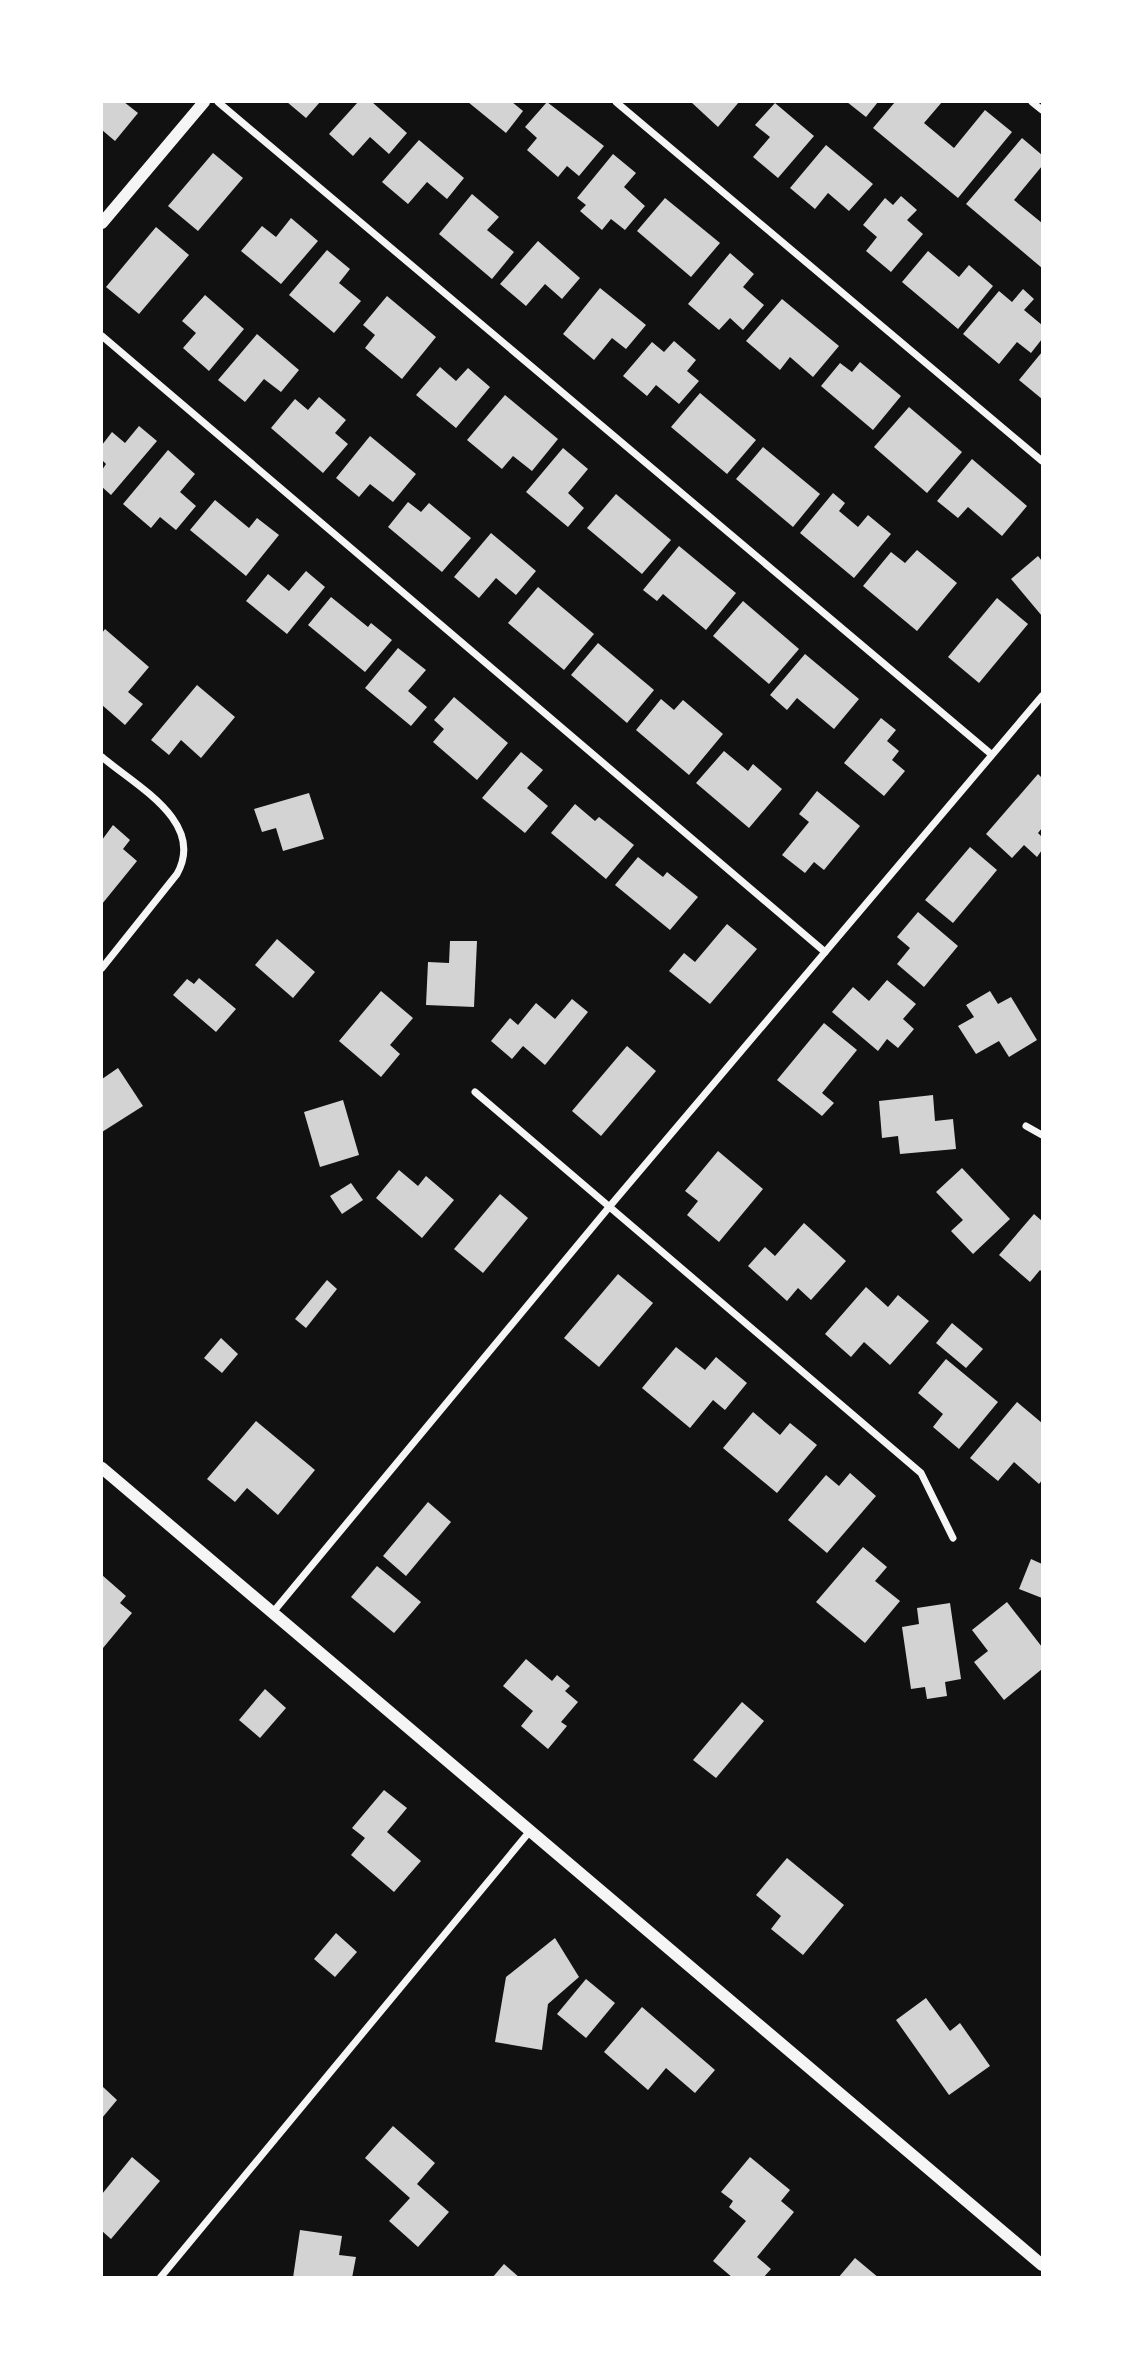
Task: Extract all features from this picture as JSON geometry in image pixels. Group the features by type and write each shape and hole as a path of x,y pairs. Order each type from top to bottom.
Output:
{"street":[{"path":"102,223 204,102"},
{"path":"218,102 990,754"},
{"path":"616,102 1042,461"},
{"path":"1032,102 1042,110"},
{"path":"102,336 825,952"},
{"path":"274,1611 610,1206 990,754 1042,696"},
{"path":"102,757 171,815 181,828 185,843 183,863 177,874 102,968"},
{"path":"475,1092 921,1473 953,1538"},
{"path":"1026,1126 1042,1135"},
{"path":"102,1468 274,1611 1042,2265"},
{"path":"160,2277 530,1831"}],"building":[{"path":"102,102 124,102 138,113 115,141 102,130"},
{"path":"287,102 320,102 306,118"},
{"path":"358,102 372,102 407,133 389,154 370,137 353,156 329,134"},
{"path":"468,102 512,102 523,111 506,133"},
{"path":"547,102 604,146 579,176 567,166 558,177 527,150 537,138 525,127"},
{"path":"691,102 739,102 718,127"},
{"path":"847,102 878,102 866,117"},
{"path":"895,102 942,102 924,123 954,148 985,110 1012,132 958,198 873,128"},
{"path":"775,103 814,136 778,178 753,157 770,137 755,125"},
{"path":"1022,138 1042,155 1042,166 1014,200 1042,223 1042,268 966,204"},
{"path":"419,140 464,178 447,199 427,182 408,204 382,182"},
{"path":"826,145 873,184 849,211 828,193 815,209 790,188"},
{"path":"213,153 243,178 198,231 168,206"},
{"path":"613,154 636,173 624,187 645,206 625,230 611,219 602,230 580,211 586,205 577,198"},
{"path":"472,194 499,217 487,230 514,252 492,279 439,234"},
{"path":"901,196 917,210 907,220 923,234 891,272 866,251 877,237 863,225 885,198 893,205"},
{"path":"665,198 720,243 691,277 637,231"},
{"path":"291,218 318,241 281,284 241,251 262,226 276,237"},
{"path":"156,227 189,255 139,314 106,287"},
{"path":"538,241 580,278 562,299 545,284 526,306 500,284"},
{"path":"327,250 350,269 339,283 361,301 334,333 289,295"},
{"path":"928,251 959,277 969,265 993,286 958,329 902,282"},
{"path":"730,253 754,274 743,287 764,305 743,330 730,318 719,330 688,304"},
{"path":"600,288 646,325 626,349 612,338 594,360 563,334"},
{"path":"1023,289 1034,299 1024,310 1042,325 1042,339 1031,353 1017,342 999,364 963,334 999,291 1012,302"},
{"path":"205,295 244,329 209,371 183,348 196,333 182,321"},
{"path":"387,296 436,337 402,379 365,348 375,335 363,325"},
{"path":"782,299 839,346 813,377 790,357 780,370 746,341"},
{"path":"257,334 299,370 281,392 264,379 245,402 218,380"},
{"path":"674,341 696,360 687,371 699,381 679,404 656,385 647,396 623,376 652,342 664,352"},
{"path":"1042,352 1042,399 1019,380"},
{"path":"860,362 901,396 873,430 821,386 840,363 852,372"},
{"path":"440,367 456,381 468,368 490,387 456,428 416,395"},
{"path":"700,393 756,440 727,474 671,427"},
{"path":"505,395 558,439 532,471 513,456 502,469 467,440"},
{"path":"319,397 346,420 335,433 348,444 323,473 271,428 295,399 308,410"},
{"path":"909,407 962,452 927,493 874,447"},
{"path":"139,426 157,441 111,495 102,487 102,470 106,464 102,460 102,445 112,432 125,443"},
{"path":"370,436 416,474 393,502 370,484 359,497 336,478"},
{"path":"763,447 820,494 793,527 736,479"},
{"path":"563,448 588,469 568,493 584,508 568,527 526,492"},
{"path":"168,450 195,474 180,492 196,506 176,530 160,517 151,528 123,504"},
{"path":"972,459 1027,506 1002,536 968,507 958,518 937,501"},
{"path":"833,493 845,503 839,511 858,527 868,515 891,534 854,578 800,533"},
{"path":"616,494 671,540 642,574 587,528"},
{"path":"215,500 249,528 257,518 279,535 246,576 190,530"},
{"path":"408,502 421,512 429,503 471,538 442,572 388,527"},
{"path":"491,533 536,571 516,595 496,578 479,598 454,577"},
{"path":"679,546 736,593 706,630 663,594 657,601 643,590"},
{"path":"917,550 957,583 917,631 863,586 891,552 905,563"},
{"path":"1038,556 1042,561 1042,616 1011,579"},
{"path":"306,571 325,587 287,634 246,601 268,574 289,591"},
{"path":"538,587 594,634 564,670 508,623"},
{"path":"331,597 368,627 371,623 392,640 365,672 308,625"},
{"path":"997,598 1028,624 979,683 948,657"},
{"path":"743,601 799,649 769,684 713,636"},
{"path":"105,629 149,667 128,692 143,704 125,725 102,705 102,633"},
{"path":"598,643 654,690 627,723 571,675"},
{"path":"398,648 426,670 408,691 427,707 411,726 365,688"},
{"path":"805,654 859,699 834,729 797,698 787,710 770,695"},
{"path":"197,685 235,717 201,758 181,740 169,755 151,740"},
{"path":"454,697 508,743 477,780 433,742 444,729 434,720"},
{"path":"661,699 674,710 683,700 723,734 689,775 636,730"},
{"path":"881,718 896,730 887,741 899,751 892,760 905,771 884,796 844,763"},
{"path":"724,751 748,771 753,764 782,789 749,828 696,783"},
{"path":"521,752 543,770 527,788 548,806 525,833 482,798"},
{"path":"1038,774 1042,778 1042,828 1038,833 1042,837 1042,850 1037,857 1024,845 1012,858 986,834"},
{"path":"817,791 860,826 824,870 814,862 805,873 782,855 809,822 799,814"},
{"path":"309,793 324,839 283,851 276,828 262,832 254,809"},
{"path":"575,804 595,821 599,817 634,845 606,879 551,833"},
{"path":"113,825 130,840 123,849 137,861 102,904 102,840"},
{"path":"970,847 997,870 953,923 925,900"},
{"path":"638,857 663,877 667,872 698,897 670,930 615,885"},
{"path":"918,912 958,946 924,987 897,964 910,948 897,937"},
{"path":"727,924 757,949 710,1004 669,971 684,953 695,962"},
{"path":"277,939 315,972 293,998 255,965"},
{"path":"450,941 477,941 474,1007 426,1005 428,962 449,963"},
{"path":"199,978 236,1009 216,1032 173,995 187,979 194,984"},
{"path":"887,980 916,1004 903,1019 914,1029 898,1048 887,1039 878,1051 832,1012 853,987 869,1001"},
{"path":"381,991 413,1018 390,1045 400,1054 381,1077 339,1041"},
{"path":"990,991 998,1004 1011,997 1037,1040 1009,1057 999,1041 976,1054 958,1026 974,1017 966,1005"},
{"path":"572,999 588,1012 545,1065 523,1046 512,1059 491,1041 510,1018 518,1025 536,1003 555,1019"},
{"path":"824,1023 857,1050 822,1093 834,1103 822,1116 777,1080"},
{"path":"627,1046 656,1071 601,1136 572,1111"},
{"path":"118,1068 143,1106 102,1132 102,1079"},
{"path":"933,1095 935,1121 953,1119 956,1149 900,1154 898,1136 882,1138 879,1101"},
{"path":"343,1100 359,1155 320,1167 304,1112"},
{"path":"718,1151 763,1189 719,1242 687,1215 698,1201 685,1191"},
{"path":"962,1168 1010,1219 973,1254 951,1231 963,1220 936,1192"},
{"path":"399,1170 418,1186 426,1176 454,1200 422,1238 376,1198"},
{"path":"351,1183 363,1200 342,1214 330,1196"},
{"path":"500,1194 528,1218 483,1273 454,1249"},
{"path":"1034,1214 1042,1221 1042,1272 1040,1270 1030,1282 999,1255"},
{"path":"804,1223 846,1261 811,1300 798,1288 787,1301 748,1266 765,1247 775,1256"},
{"path":"618,1274 653,1303 599,1367 564,1338"},
{"path":"327,1280 337,1289 306,1328 295,1319"},
{"path":"866,1287 888,1307 898,1295 929,1321 890,1365 864,1342 851,1357 825,1334"},
{"path":"952,1323 983,1349 966,1368 936,1343"},
{"path":"221,1338 238,1354 222,1373 204,1358"},
{"path":"676,1347 705,1370 716,1357 747,1383 725,1410 713,1400 690,1428 642,1388"},
{"path":"946,1359 998,1402 959,1449 933,1427 943,1414 918,1393"},
{"path":"1017,1402 1042,1423 1042,1480 1039,1484 1014,1462 998,1481 970,1458"},
{"path":"753,1412 780,1435 790,1423 817,1445 777,1493 723,1448"},
{"path":"256,1421 315,1470 278,1515 247,1488 235,1502 207,1479"},
{"path":"850,1473 876,1496 827,1553 788,1520 826,1475 839,1486"},
{"path":"428,1502 451,1522 406,1576 383,1556"},
{"path":"863,1547 887,1567 875,1581 900,1601 865,1643 816,1602"},
{"path":"1031,1559 1042,1564 1042,1598 1019,1589"},
{"path":"377,1566 421,1602 394,1633 351,1597"},
{"path":"102,1575 126,1596 120,1603 132,1613 103,1648"},
{"path":"1007,1602 1042,1647 1042,1669 1004,1700 974,1662 988,1651 972,1630"},
{"path":"950,1603 961,1679 945,1682 947,1696 927,1699 925,1687 911,1689 902,1627 919,1624 917,1608"},
{"path":"526,1659 552,1681 557,1675 570,1686 565,1691 578,1702 561,1722 567,1726 548,1749 521,1726 533,1711 503,1686"},
{"path":"265,1689 286,1708 260,1738 239,1720"},
{"path":"742,1702 764,1721 716,1778 693,1760"},
{"path":"384,1790 407,1808 387,1832 421,1861 394,1892 351,1855 365,1838 352,1828"},
{"path":"787,1858 844,1905 803,1955 771,1929 781,1916 756,1895"},
{"path":"336,1933 357,1952 335,1977 314,1959"},
{"path":"555,1938 579,1977 548,2004 542,2050 495,2042 506,1977"},
{"path":"586,1979 615,2003 586,2038 557,2014"},
{"path":"926,1998 950,2031 960,2023 990,2066 949,2095 896,2020"},
{"path":"642,2007 715,2070 695,2093 666,2068 648,2090 604,2052"},
{"path":"102,2086 117,2100 102,2118"},
{"path":"393,2126 435,2163 417,2184 449,2212 418,2247 389,2221 410,2198 365,2158"},
{"path":"132,2157 160,2181 111,2239 102,2231 102,2194"},
{"path":"750,2157 790,2190 781,2201 794,2212 757,2257 771,2269 763,2278 733,2278 713,2261 746,2221 729,2207 733,2201 721,2192"},
{"path":"300,2230 342,2236 339,2255 356,2257 352,2278 293,2278"},
{"path":"855,2258 879,2278 838,2278"},
{"path":"504,2264 520,2278 492,2278"}]}
